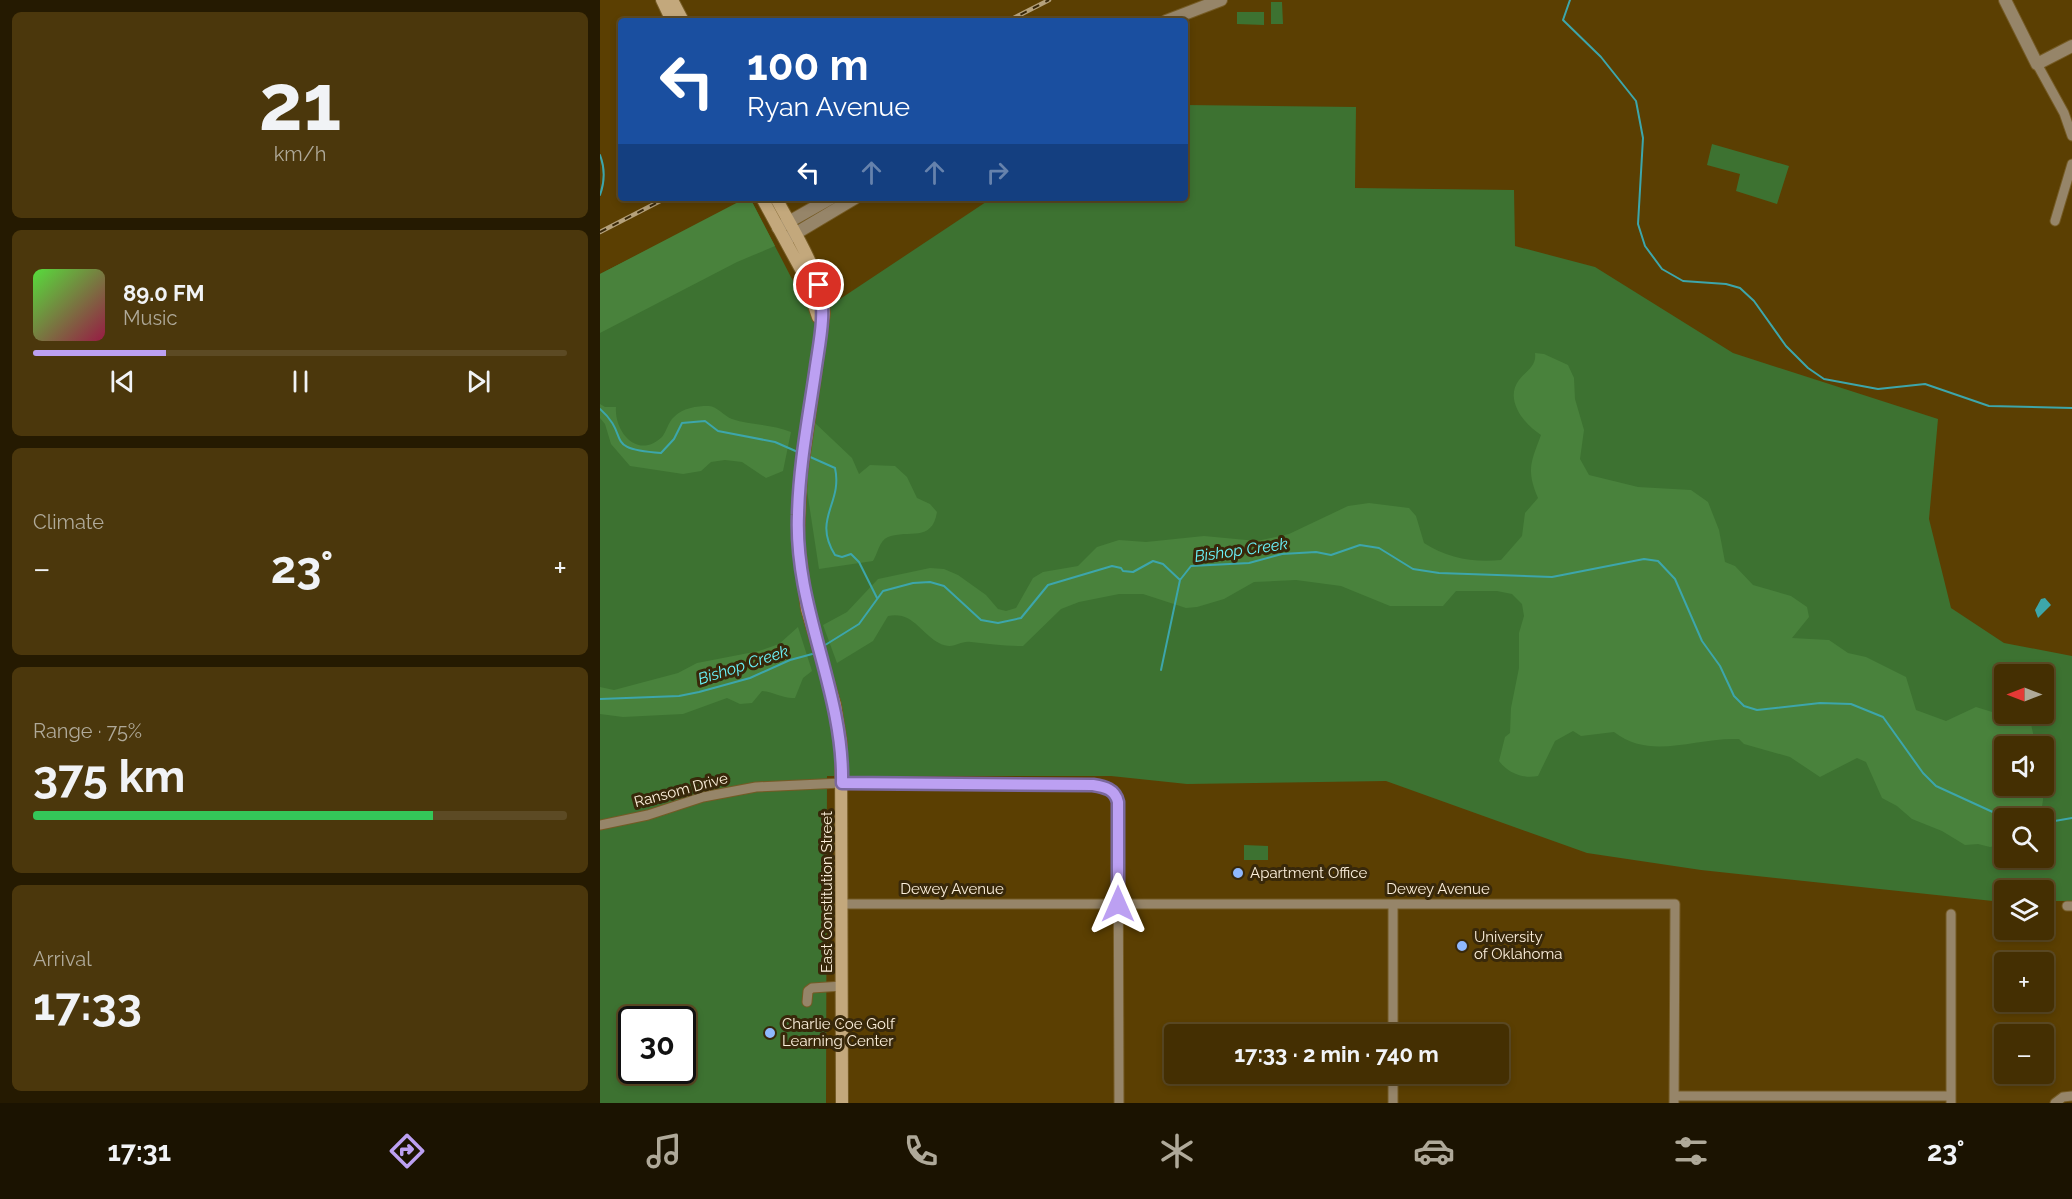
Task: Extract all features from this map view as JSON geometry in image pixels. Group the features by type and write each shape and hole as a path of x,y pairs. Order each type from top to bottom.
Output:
{"main road":[{"path":"662,0 671,18"},
{"path":"672,0 681,18"},
{"name":"East Constitution Street","path":"764,201 783,225 819,285 824,313 820,327 803,461 798,539 811,624 839,726 842,783 842,1103"},
{"name":"East Constitution Street","path":"777,201 783,225"}],"street":[{"path":"1174,18 1221,0"},
{"path":"2005,0 2064,113 2072,136"},
{"path":"2037,64 2072,46"},
{"path":"2055,221 2072,164"},
{"path":"783,225 826,201"},
{"path":"789,237 850,201"},
{"name":"Ransom Drive","path":"600,825 648,815 730,791 842,783 1093,785 1113,792 1118,802 1118,904"},
{"name":"Dewey Avenue","path":"842,904 1675,904 1674,1099"},
{"path":"1118,904 1119,1103"},
{"path":"1393,905 1393,1024"},
{"path":"1674,1099 1951,1100 1951,914"},
{"path":"807,1002 808,991 812,988 842,986"},
{"path":"1393,1084 1393,1103"},
{"path":"2055,1103 2063,1097 2072,1096"}],"green space":[{"path":"1271,2 1282,2 1283,24 1271,24"},
{"path":"1237,12 1264,12 1264,25 1237,24"},
{"path":"1188,105 1356,107 1355,188 1514,190 1515,246 1595,267 1733,353 1938,419 1929,519 1951,608 2004,643 2072,656 2072,901 2054,901 2054,880 1994,880 1993,901 1701,870 1587,853 1386,781 1187,784 1111,776 827,776 826,1103 600,1103 600,274 744,201 752,201 806,306 840,299 987,201 1188,201"},
{"path":"1712,144 1789,166 1777,204 1736,191 1740,174 1707,165"},
{"path":"740,201 752,201 775,246 737,262 600,333 600,274"},
{"path":"1535,353 1544,354 1568,365 1574,378 1575,399 1584,430 1580,459 1589,475 1638,487 1691,490 1708,502 1719,530 1725,562 1735,566 1753,585 1791,596 1807,607 1809,617 1792,638 1829,640 1848,653 1866,657 1906,677 1916,710 1946,721 1976,707 1994,713 1994,724 2031,724 2034,736 1994,736 1994,796 2043,796 2042,808 1994,808 1994,846 1965,845 1942,831 1912,819 1897,806 1882,798 1866,762 1857,758 1820,777 1790,757 1744,744 1739,739 1658,746 1628,741 1614,732 1581,736 1573,731 1555,741 1538,776 1527,777 1516,774 1499,761 1505,737 1510,733 1511,708 1519,668 1519,633 1524,616 1522,604 1512,594 1497,591 1456,591 1443,606 1390,606 1341,586 1296,580 1254,582 1224,599 1186,608 1143,594 1119,594 1079,602 1061,609 1023,646 967,642 953,646 944,645 932,639 910,620 897,615 888,616 873,641 837,663 823,625 847,612 878,579 930,568 944,569 958,575 986,595 998,609 1006,611 1016,608 1033,578 1043,572 1078,566 1097,547 1119,540 1146,542 1204,536 1257,541 1289,534 1348,506 1369,503 1409,508 1416,516 1424,543 1451,556 1481,561 1501,560 1522,536 1525,513 1538,498 1532,480 1531,466 1541,435 1528,425 1518,411 1514,395 1519,380 1533,365"},
{"path":"600,404 605,407 616,407 616,416 623,434 636,444 644,446 662,437 670,421 677,414 699,406 711,406 732,419 791,432 783,471 766,478 742,462 725,460 711,462 701,471 683,474 630,466 611,444 605,424 600,418"},
{"path":"814,422 852,458 859,474 870,465 895,466 907,477 917,498 930,504 937,512 930,528 918,533 888,537 881,544 873,561 819,569 806,484"},
{"path":"798,627 812,671 803,678 795,698 762,691 752,703 740,704 727,698 683,714 623,717 600,714 600,687 614,690 678,673 697,663 759,651 779,644"},
{"path":"1244,845 1268,846 1268,860 1244,860"}],"water":[{"path":"2045,598 2051,605 2038,618 2035,610 2041,599"}],"waterway":[{"path":"1570,0 1563,20 1601,57 1636,101 1643,138 1638,224 1645,246 1662,269 1683,281 1726,284 1740,288 1754,301 1786,346 1808,368 1824,379 1878,389 1925,384 1989,406 2072,408"},
{"path":"600,155 604,175 600,195"},
{"path":"600,409 615,427 624,445 642,451 661,453 674,439 682,423 705,421 718,431 775,442 800,453"},
{"path":"808,456 835,468 835,492 826,531 829,542 835,555 842,557 851,554 859,562 877,598"},
{"name":"Bishop Creek","path":"822,647 859,624 883,591 913,583 930,582 944,586 981,620 998,623 1021,618 1048,585 1112,566 1133,572 1153,561 1163,564 1180,580 1191,566 1249,563 1282,554 1316,552 1331,555 1360,545 1379,548 1413,569 1439,573 1552,577 1644,559 1658,561 1675,579 1702,641 1720,666 1734,696 1744,706 1757,710 1820,703 1851,704 1883,717 1923,773 1936,786 1994,813"},
{"path":"1161,670 1180,580"},
{"name":"Bishop Creek","path":"600,699 679,696 699,692 750,678 790,660 816,653"},
{"name":"Bishop Creek","path":"2054,821 2072,818"}],"railway":[{"path":"1014,18 1049,0"},
{"path":"600,232 660,201"}],"place":[{"name":"Apartment Office","path":"1238,873"},
{"name":"University of Oklahoma","path":"1462,946"},
{"name":"Charlie Coe Golf Learning Center","path":"770,1033"}],"route":[{"path":"819,285 824,313 820,327 801,475 797,517 798,539 807,609 831,689 839,726 842,783 1093,785 1109,789 1117,795 1118,802 1118,904"}]}
